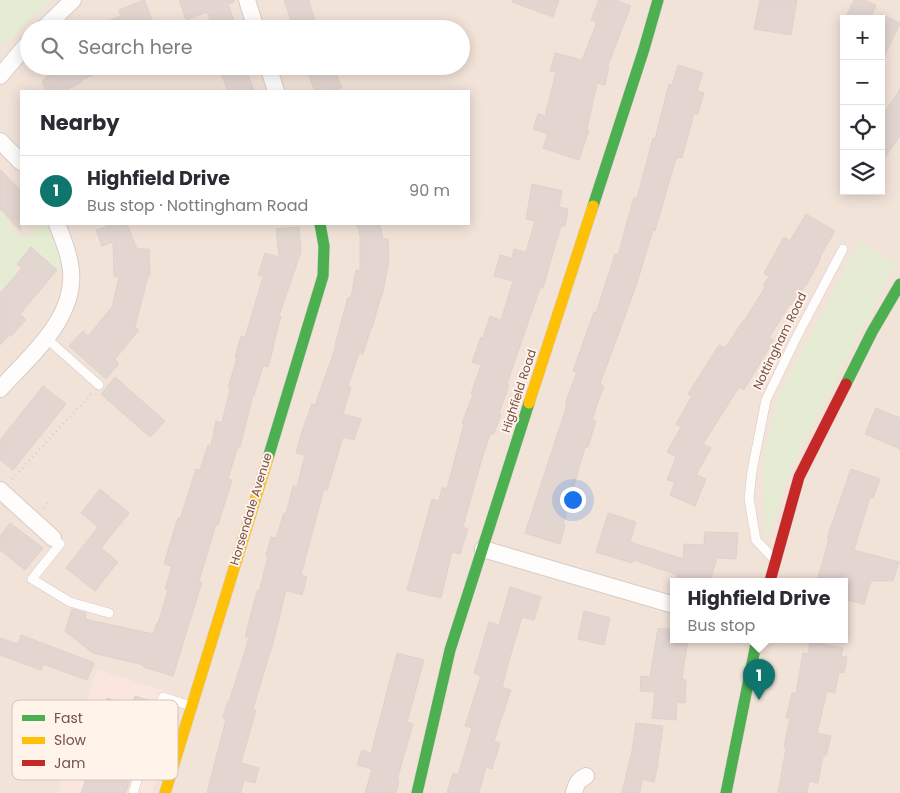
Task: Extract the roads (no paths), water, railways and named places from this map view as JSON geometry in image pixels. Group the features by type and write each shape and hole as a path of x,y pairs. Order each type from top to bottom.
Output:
{"street":[{"path":"52,20 73,0"},
{"path":"247,0 253,20"},
{"name":"Highfield Road","path":"417,793 450,650 644,49 658,0"},
{"path":"0,76 20,53"},
{"path":"271,75 276,90"},
{"path":"0,141 20,161"},
{"path":"0,388 56,326 66,305 72,280 70,264 57,225"},
{"name":"Horsendale Avenue","path":"178,751 323,276 324,246 320,225"},
{"path":"771,578 799,477 867,341 900,284"},
{"path":"1,490 53,538"},
{"path":"483,549 670,604"},
{"path":"726,793 756,643"},
{"path":"574,793 576,784 586,776"},
{"name":"Horsendale Avenue","path":"165,793 169,780"}],"lane":[{"name":"Nottingham Road","path":"775,560 756,540 748,498 766,400 843,249"},
{"path":"46,338 99,385"},
{"path":"53,538 60,544 32,579 70,602 110,613"},
{"path":"162,700 163,697 173,700"},
{"path":"178,702 192,706"},
{"path":"133,793 137,780"}],"place":[{"name":"Highfield Drive","path":"759,700"}]}
